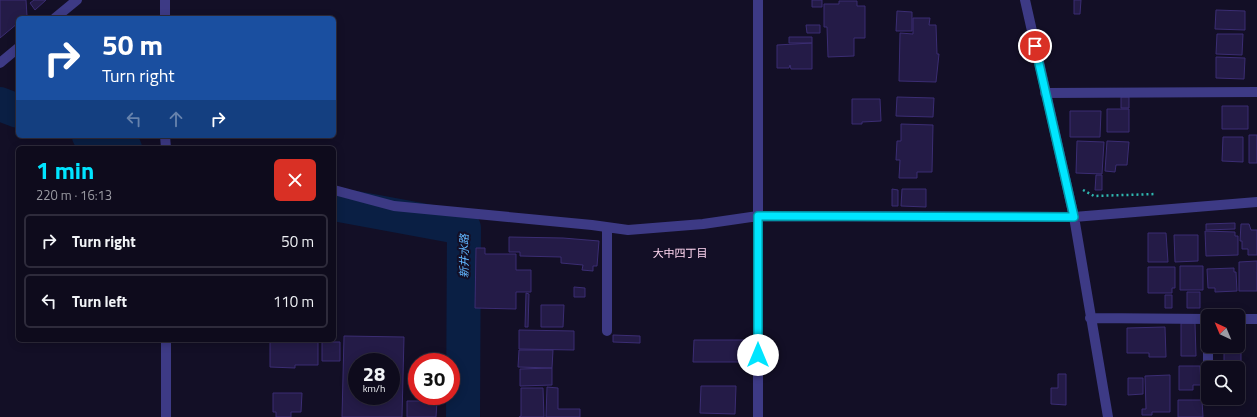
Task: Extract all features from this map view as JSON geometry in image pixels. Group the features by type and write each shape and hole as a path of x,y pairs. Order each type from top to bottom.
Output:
{"street":[{"path":"57,16 77,0"},
{"path":"165,0 165,16"},
{"path":"758,0 758,417"},
{"path":"1025,0 1074,217 1108,417"},
{"path":"0,63 16,50"},
{"path":"1045,93 1257,92"},
{"path":"336,191 394,206 628,230 703,224 758,216 1074,217 1257,202"},
{"path":"607,228 607,331"},
{"path":"1090,318 1201,319"},
{"path":"1245,319 1257,319"},
{"path":"166,342 166,417"}],"path":[{"path":"1081,187 1084,191 1094,196 1157,194"}],"building":[{"path":"0,0 26,0 27,16 16,16 16,25 0,38"},
{"path":"34,0 46,0 35,10 30,3"},
{"path":"812,0 822,0 822,7 812,7"},
{"path":"1074,0 1081,0 1080,14 1074,14"},
{"path":"839,1 857,1 857,6 865,6 865,38 854,38 854,56 828,57 827,27 824,27 824,4 839,4"},
{"path":"1216,10 1245,11 1245,30 1215,29"},
{"path":"897,11 912,12 912,31 896,31"},
{"path":"913,18 930,18 929,25 936,25 937,54 939,54 936,82 899,81 900,33 913,34"},
{"path":"806,25 820,25 820,33 807,33"},
{"path":"1217,34 1243,34 1242,55 1216,54"},
{"path":"789,37 812,37 812,43 789,43"},
{"path":"812,43 812,69 791,69 790,65 789,68 777,68 777,45"},
{"path":"1216,57 1245,58 1244,79 1216,78"},
{"path":"897,97 934,98 933,117 896,116"},
{"path":"1121,97 1129,97 1129,108 1121,108"},
{"path":"852,99 880,99 881,121 852,124"},
{"path":"1222,106 1248,106 1248,129 1222,129"},
{"path":"1107,109 1129,109 1129,132 1107,132"},
{"path":"1070,111 1101,111 1100,137 1070,137"},
{"path":"901,124 933,125 932,172 917,172 917,178 899,178 900,160 896,160 897,141 901,141"},
{"path":"1249,135 1257,135 1257,163 1249,163"},
{"path":"1223,137 1243,137 1243,162 1222,161"},
{"path":"1077,141 1104,142 1102,174 1076,173"},
{"path":"1107,141 1129,142 1127,165 1116,165 1115,172 1105,171"},
{"path":"1096,175 1102,175 1102,190 1095,190"},
{"path":"892,189 898,190 898,206 892,206"},
{"path":"902,189 926,189 926,207 901,206"},
{"path":"1235,223 1235,229 1206,230 1206,224"},
{"path":"1241,224 1249,224 1251,230 1257,230 1257,255 1248,255 1248,249 1242,249 1242,241 1240,241"},
{"path":"1205,231 1235,232 1235,236 1238,236 1238,255 1206,256"},
{"path":"1148,233 1166,233 1168,262 1148,262"},
{"path":"1174,235 1198,235 1198,261 1175,262"},
{"path":"509,237 563,238 599,241 597,266 593,266 593,271 582,270 583,265 561,263 561,257 520,256 520,252 509,252"},
{"path":"476,248 485,248 485,254 516,254 516,270 531,270 531,292 516,292 516,309 475,308"},
{"path":"1257,261 1257,291 1239,291 1239,262"},
{"path":"1180,266 1203,266 1203,290 1180,290"},
{"path":"1148,267 1175,267 1175,288 1172,288 1172,293 1148,293"},
{"path":"1234,268 1234,272 1236,272 1237,291 1215,292 1215,288 1208,288 1207,269"},
{"path":"574,287 585,288 585,297 574,297"},
{"path":"1187,292 1200,292 1200,308 1187,308"},
{"path":"526,293 529,294 528,327 525,327"},
{"path":"1165,295 1172,295 1172,308 1165,308"},
{"path":"541,305 564,305 563,327 541,327"},
{"path":"1181,323 1195,323 1196,356 1181,356"},
{"path":"1165,327 1166,357 1149,357 1149,353 1127,353 1127,328"},
{"path":"519,330 574,331 574,350 519,349"},
{"path":"613,335 640,336 640,343 613,342"},
{"path":"344,336 404,337 402,417 342,417"},
{"path":"694,340 751,340 750,362 693,362"},
{"path":"270,342 318,342 318,365 295,365 295,368 270,367"},
{"path":"322,342 340,342 340,361 322,361"},
{"path":"519,350 553,350 552,368 518,367"},
{"path":"1224,353 1241,353 1241,361 1224,361"},
{"path":"1179,366 1200,366 1201,385 1193,385 1193,390 1179,390"},
{"path":"552,368 552,385 520,386 520,369"},
{"path":"1058,374 1066,374 1066,405 1051,404 1051,388 1058,388"},
{"path":"1170,375 1170,412 1152,412 1152,415 1142,415 1142,409 1146,409 1145,376"},
{"path":"1128,378 1143,378 1143,394 1128,395"},
{"path":"701,386 736,386 735,414 700,413"},
{"path":"547,387 558,388 558,409 580,409 580,417 546,417"},
{"path":"521,388 543,388 544,417 519,417 521,416"},
{"path":"273,393 302,393 301,412 291,412 291,417 276,417 276,412 273,412"},
{"path":"1178,400 1201,400 1203,417 1178,417"},
{"path":"407,401 408,405 437,405 436,417 407,417"}],"waterway":[{"name":"新井水路","path":"0,104 16,110"},
{"name":"新井水路","path":"95,138 119,146"},
{"name":"新井水路","path":"336,204 464,228 463,417"}],"district":[{"name":"大中四丁目","path":"680,253"}],"route":[{"path":"758,355 758,216 1074,217 1035,46"}]}
